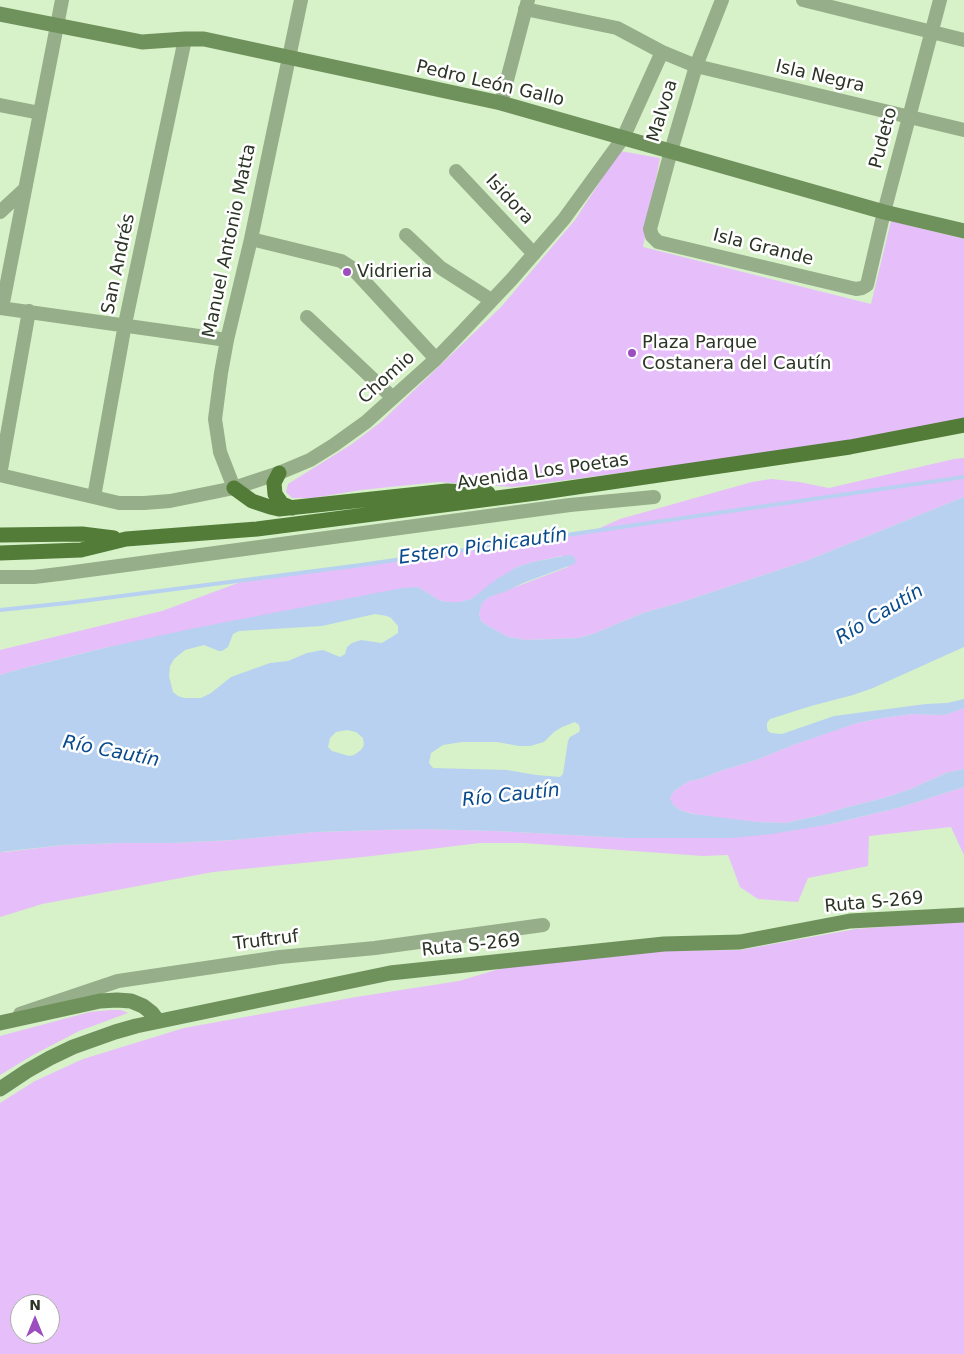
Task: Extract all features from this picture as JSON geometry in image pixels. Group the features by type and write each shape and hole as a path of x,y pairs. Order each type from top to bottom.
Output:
{"main road":[{"name":"Avenida Los Poetas","path":"1,553 82,550 126,539 257,530 512,496 850,448 964,424"},
{"path":"279,474 274,483 275,494 282,504 293,508"},
{"path":"234,488 243,496 261,505 279,509 447,491 479,491 512,496"},
{"name":"Avenida Los Poetas","path":"0,535 82,534 126,539"}],"street":[{"path":"62,0 1,308 125,324 227,340"},
{"name":"Manuel Antonio Matta","path":"234,488 220,452 215,420 227,340 251,239 301,0"},
{"name":"Malvoa","path":"652,236 650,228 696,66 722,0"},
{"path":"803,0 964,40"},
{"name":"Pudeto","path":"867,285 884,212 940,0"},
{"path":"501,103 526,4"},
{"name":"Isla Negra","path":"526,4 617,28 662,52 696,66 964,130"},
{"name":"Pedro León Gallo","path":"0,14 142,42 185,39 204,40 501,103 884,212 964,231"},
{"name":"San Andrés","path":"94,497 125,324 185,39"},
{"name":"Chomio","path":"0,475 119,503 170,501 234,488 279,474 310,460 334,445 366,422 436,359 512,279 564,219 623,138 662,52"},
{"path":"0,105 40,113"},
{"name":"Isidora","path":"456,171 534,254"},
{"path":"0,212 25,189"},
{"path":"406,235 441,268 491,300"},
{"name":"Isla Grande","path":"652,236 658,242 856,289 867,285"},
{"path":"251,239 341,261 352,268 436,359"},
{"path":"0,475 29,311"},
{"path":"308,317 393,398"},
{"path":"0,577 34,577 67,573 560,507 654,497"},
{"name":"Ruta S-269","path":"0,1090 50,1058 73,1047 115,1032 158,1021 390,974 664,944 740,942 850,920 964,915"},
{"name":"Truftruf","path":"0,1022 31,1009 118,981 280,958 543,926"},
{"name":"Truftruf","path":"0,1022 117,1000 131,1001 143,1006 158,1021"}],"shaded area":[{"path":"620,151 660,158 643,247 871,304 891,221 964,239 964,418 873,440 513,487 438,482 361,490 313,498 292,498 286,492 288,484 352,444 381,422 501,307 575,220"},
{"path":"964,458 964,497 806,561 643,613 593,634 578,638 526,640 508,637 481,621 479,614 482,603 489,597 568,567 562,556 517,567 471,599 460,602 439,600 418,587 104,648 0,675 0,650 162,611 249,579 591,532 620,519 752,482 771,479 829,488"},
{"path":"964,708 964,769 946,773 911,789 884,798 785,823 703,816 682,811 671,802 670,798 674,791 689,781 756,760 857,723 913,714 945,715"},
{"path":"964,787 964,855 951,827 869,836 868,866 808,878 798,902 758,899 740,887 728,855 703,856 524,843 480,843 213,872 42,904 0,917 0,852 64,845 171,843 233,840 315,832 424,829 627,838 675,838 831,824 901,807"},
{"path":"964,921 964,1354 0,1354 0,1103 35,1081 83,1059 184,1028 356,997 459,981 506,967 657,951 740,950 856,929"},
{"path":"121,1010 128,1013 79,1031 0,1075 0,1036 90,1012"}],"water":[{"name":"Río Cautín","path":"964,497 964,647 873,688 770,719 767,723 767,728 771,733 782,734 834,716 947,703 964,699 964,708 945,715 913,714 857,723 756,760 689,781 674,791 670,798 673,805 682,811 693,814 757,822 785,823 884,798 911,789 946,773 964,769 964,787 901,807 831,824 772,834 731,838 627,838 424,829 315,832 233,840 171,843 64,845 0,852 0,675 104,648 190,629 402,588 418,587 439,600 460,602 471,599 497,579 517,567 569,555 575,559 576,562 574,564 489,597 482,603 479,614 481,621 508,637 526,640 578,638 593,634 643,613 806,561","holes":["375,614 391,618 398,626 398,633 382,643 361,640 352,643 347,647 345,654 340,657 323,650 307,653 288,661 270,663 231,677 211,693 201,698 184,698 173,692 169,676 170,666 174,659 185,650 204,645 222,651 228,647 233,634 239,631 322,626","575,722 579,725 580,729 568,741 563,774 560,777 507,770 433,768 429,763 431,753 443,745 462,742 497,742 530,746 544,742 562,727","347,730 356,732 363,738 364,745 361,750 349,756 332,751 328,747 330,738 336,732"]}],"waterway":[{"name":"Estero Pichicautín","path":"0,610 361,565 964,477"}],"place":[{"name":"Vidrieria","path":"347,272"},
{"name":"Plaza Parque Costanera del Cautín","path":"632,353"}]}
